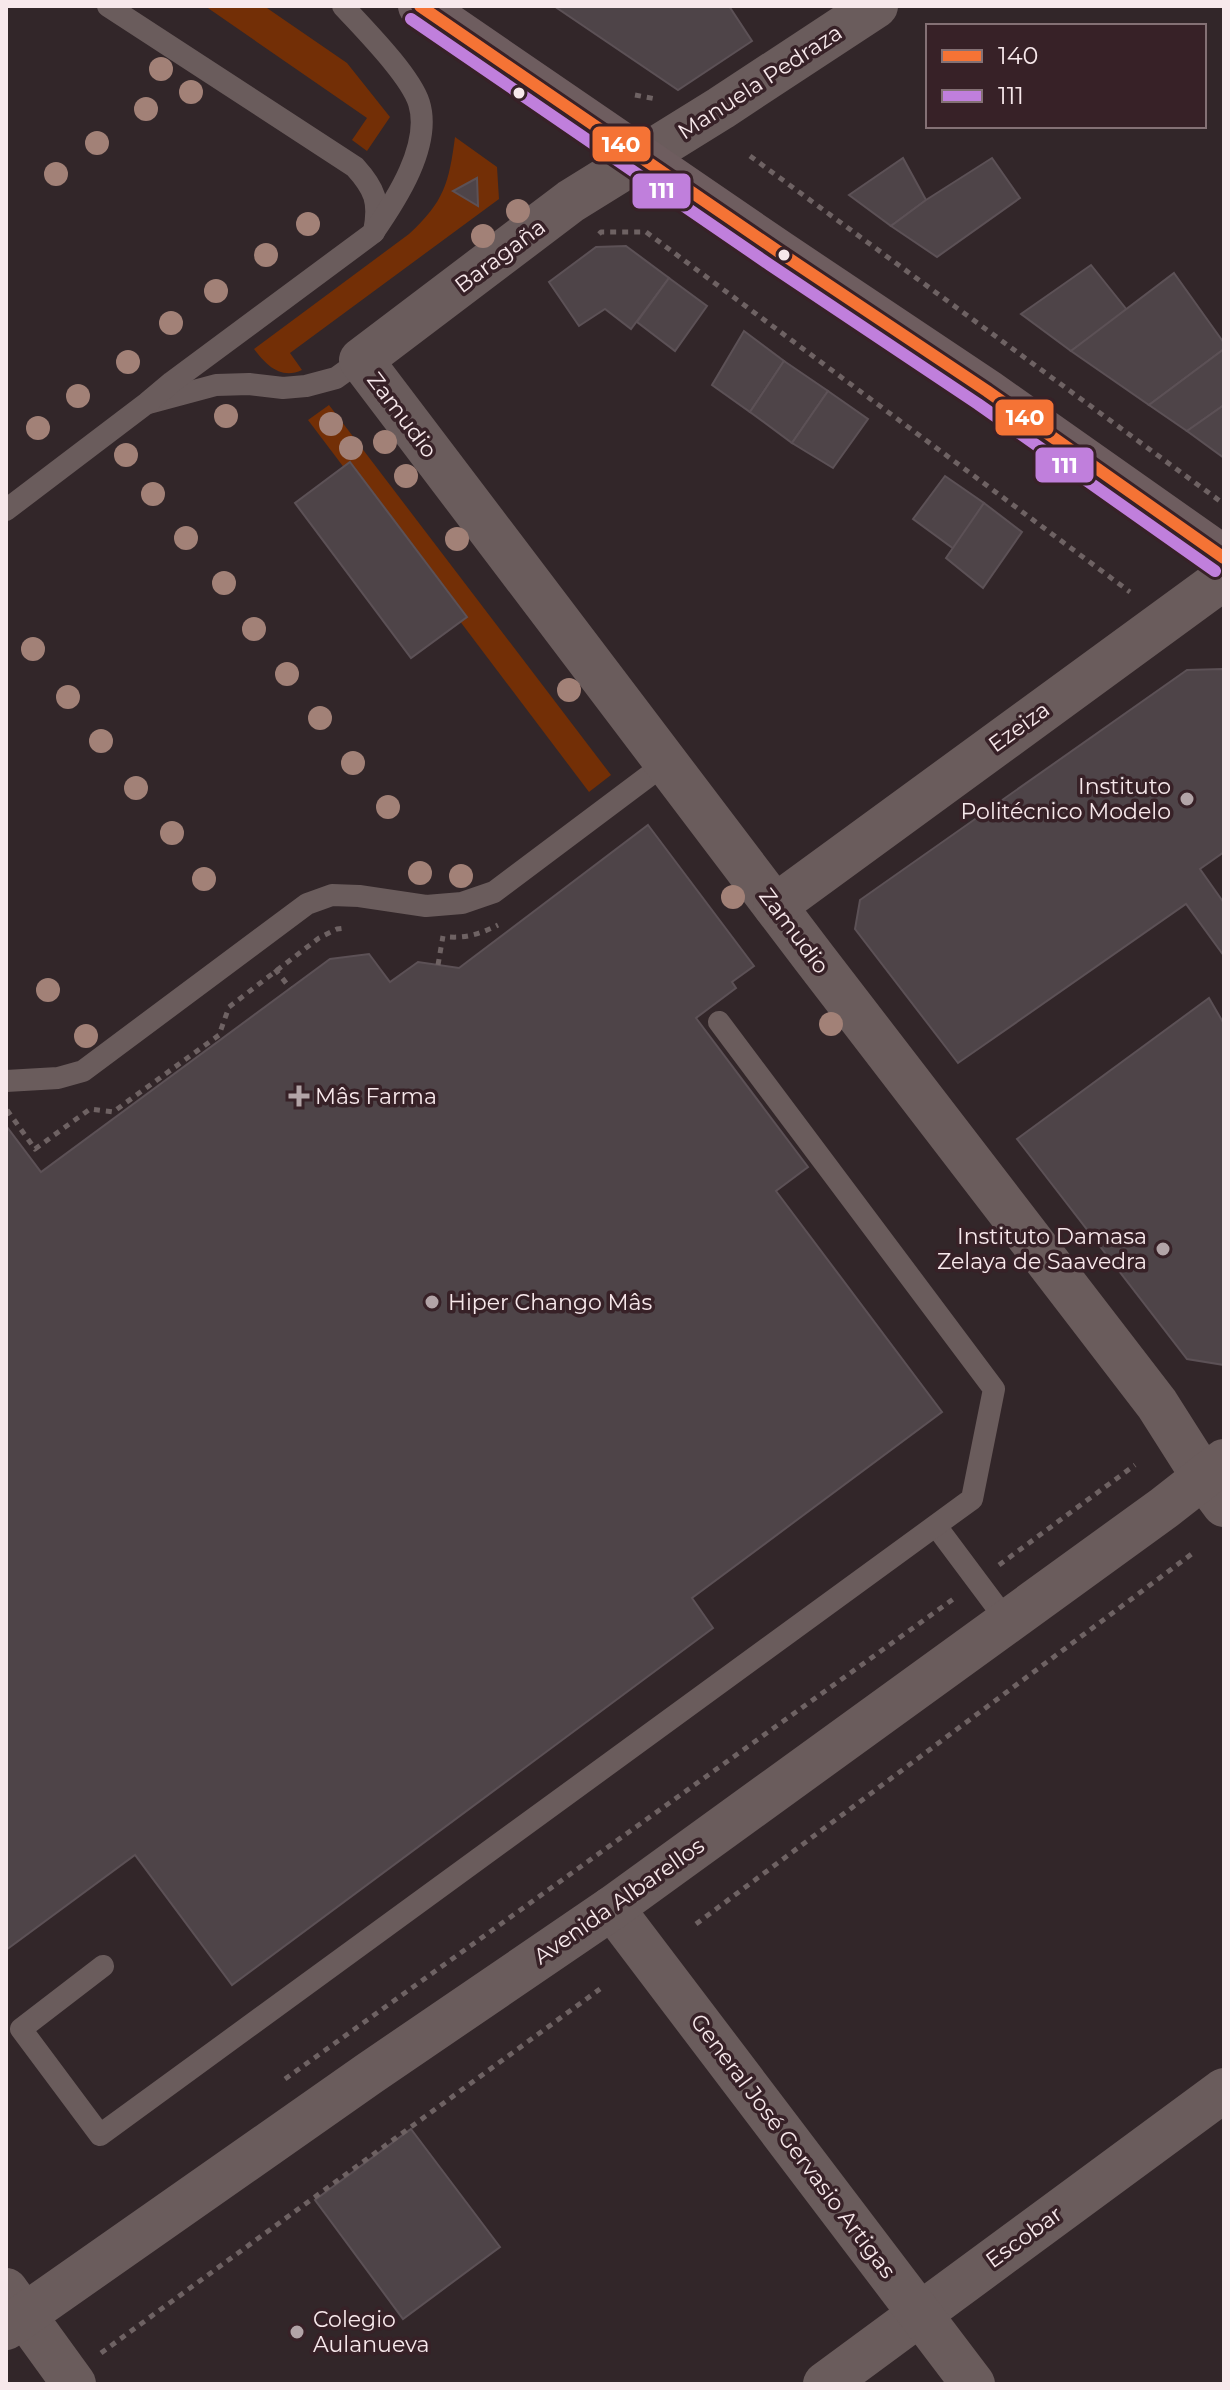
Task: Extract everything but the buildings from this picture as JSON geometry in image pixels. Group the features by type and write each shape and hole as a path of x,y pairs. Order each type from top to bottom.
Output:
{"main road":[{"path":"420,6 987,391 1224,558"}],"street":[{"name":"Manuela Pedraza","path":"643,158 876,6"},
{"name":"Baragaña","path":"361,360 571,201 643,158"},
{"name":"Zamudio","path":"361,360 1217,1481"},
{"name":"Ezeiza","path":"775,906 1224,578"},
{"name":"Avenida Albarellos","path":"12,2311 612,1908 1007,1621 1217,1481"},
{"name":"General José Gervasio Artigas","path":"612,1908 973,2384"},
{"name":"Escobar","path":"825,2384 1224,2090"},
{"path":"12,2311 87,2369"}],"lane":[{"path":"108,6 355,167 368,181 375,196 378,213 373,233"},
{"path":"6,510 373,233 396,201 417,150 421,115 418,101 401,74 343,6"},
{"path":"147,403 216,385 306,386 336,378 361,360"},
{"path":"6,1081 58,1078 83,1071 307,904 332,895 426,906 462,903 494,892 666,763"},
{"path":"103,1966 21,2029 100,2135 972,1499 994,1389 719,1022"},
{"path":"936,1526 1007,1621"}],"path":[{"path":"750,156 1224,504"},
{"path":"601,232 646,232 1130,592"},
{"path":"430,935 462,937 484,932 498,924"},
{"path":"6,1109 35,1149 90,1109 113,1112 219,1035 229,1007 319,938 337,929 349,928"},
{"path":"438,965 443,936"},
{"path":"277,2084 1135,1465"},
{"path":"696,1924 1193,1553"},
{"path":"87,2369 600,1989"}],"shaded area":[{"path":"205,6 264,6 347,63 390,117 367,151 352,140 367,118"},
{"path":"455,137 497,167 499,199 290,353 302,370 287,373 269,365 254,349 409,234 430,212 447,179"},
{"path":"329,405 611,775 589,792 308,420"}],"transit line":[{"name":"140","path":"420,6 987,391 1224,558"},
{"name":"111","path":"411,19 978,404 1215,571"}],"place":[{"name":"Instituto Politécnico Modelo","path":"1187,799"},
{"name":"Mâs Farma","path":"299,1096"},
{"name":"Instituto Damasa Zelaya de Saavedra","path":"1163,1249"},
{"name":"Hiper Chango Mâs","path":"432,1302"},
{"name":"Colegio Aulanueva","path":"297,2332"}]}
